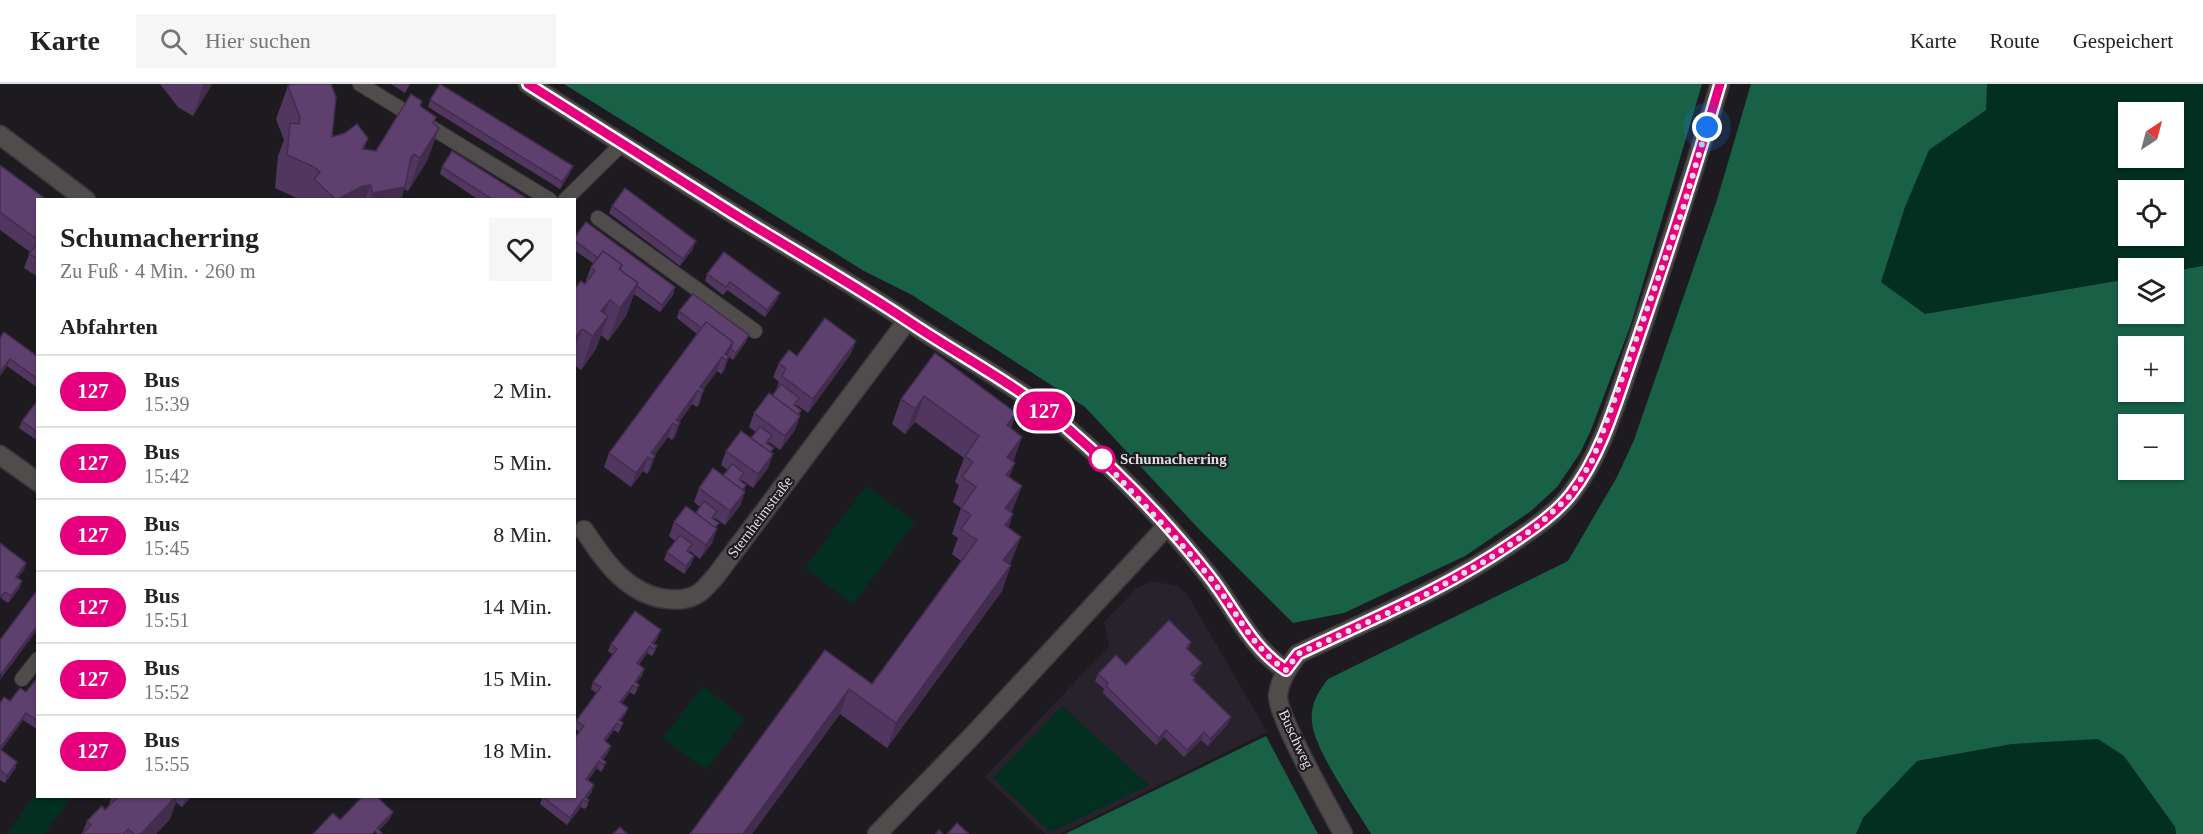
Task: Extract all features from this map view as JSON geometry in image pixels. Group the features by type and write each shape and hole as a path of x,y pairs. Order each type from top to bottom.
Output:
{"street":[{"path":"528,84 1018,391 1063,424 1102,459 1166,527 1210,576 1254,643 1269,660 1286,670 1298,654 1416,600 1487,560 1536,527 1571,495 1593,459 1625,376 1682,212 1720,84"},
{"path":"0,135 83,198"},
{"name":"Sternheimstraße","path":"584,530 603,559 621,578 650,598 680,601 698,594 716,577 907,321"},
{"path":"0,455 36,481"},
{"path":"877,834 973,735 1166,527"},
{"name":"Buschweg","path":"1286,670 1278,697 1286,719 1343,834"}],"lane":[{"path":"360,84 547,198"},
{"path":"567,198 622,144"},
{"path":"598,218 755,331"},
{"path":"22,679 36,662"}],"shaded area":[{"path":"1151,581 1177,586 1187,594 1267,732 1060,834 1045,834 985,777 1109,646 1104,622 1136,589"}],"green space":[{"path":"564,84 1702,84 1631,324 1591,430 1580,453 1557,487 1531,511 1465,556 1344,613 1293,623 1198,528 1085,407 912,295 864,271"},
{"path":"1751,84 1987,84 1986,110 1929,150 1905,207 1881,282 1925,314 2118,281 2118,324 2184,324 2184,269 2203,266 2203,834 2176,834 2175,827 2124,756 2098,739 2012,744 1917,761 1863,818 1856,834 1371,834 1337,779 1314,734 1312,716 1314,704 1328,679 1568,561 1617,477 1634,440 1717,200"},
{"path":"1987,84 2203,84 2203,266 2184,269 2184,258 2118,258 2118,281 1925,314 1881,283 1905,207 1929,150 1985,110"},
{"path":"866,486 915,522 853,604 805,568"},
{"path":"703,686 745,719 706,770 663,738"},
{"path":"1062,706 1149,785 1051,832 993,778"},
{"path":"1266,736 1318,834 1065,834"},
{"path":"2098,739 2124,756 2175,827 2176,834 1856,834 1863,818 1917,761 2012,744"},
{"path":"36,793 36,798 71,798 44,834 7,834"}],"building":[{"path":"292,84 331,84 336,97 332,137 345,133 357,124 368,138 362,149 376,151 411,94 422,101 420,106 436,117 433,123 439,128 420,158 414,154 411,157 405,187 372,193 371,185 363,186 340,198 334,198 314,179 320,172 287,155 290,123 299,124 300,117 288,86"},
{"path":"440,84 573,166 562,182 430,100"},
{"path":"452,151 526,198 490,198 442,167"},
{"path":"0,165 44,198 36,198 36,239 0,212"},
{"path":"625,188 696,241 683,259 612,206"},
{"path":"586,222 675,287 662,305 620,270 622,265 603,251 598,258 576,242 576,235"},
{"path":"36,245 36,258 29,254"},
{"path":"603,251 622,265 619,269 638,283 620,308 610,300 601,311 608,316 593,336 582,329 576,336 576,287 581,281 585,284 595,271 591,267"},
{"path":"724,252 780,293 767,310 730,282 726,287 707,274"},
{"path":"693,294 749,335 736,353 731,349 733,342 706,322 702,328 679,311"},
{"path":"825,318 856,341 813,399 782,376 786,369 779,363 789,350 797,356"},
{"path":"706,322 733,342 725,354 729,357 726,360 722,357 700,387 704,390 702,393 698,390 676,420 680,423 677,426 673,423 651,453 655,456 652,460 648,457 636,473 609,453"},
{"path":"4,332 36,356 36,378 10,359 0,372 0,338"},
{"path":"935,353 1016,413 1007,425 1022,437 1007,457 1015,463 1006,475 1022,486 1005,508 1013,514 1005,525 1021,537 1003,560 1011,565 896,723 849,689 743,834 690,834 825,650 872,684 977,540 961,529 971,515 961,508 976,487 962,477 973,462 965,456 979,436 924,396 915,409 901,399"},
{"path":"781,384 799,398 794,405 801,410 798,415 772,396"},
{"path":"769,393 800,416 785,436 754,413"},
{"path":"36,403 36,431 22,421"},
{"path":"760,427 772,435 766,443 774,448 770,452 751,438"},
{"path":"741,431 773,454 758,474 726,451"},
{"path":"732,464 744,473 739,480 746,485 743,490 723,476"},
{"path":"713,468 745,492 730,511 699,488"},
{"path":"704,501 717,511 712,518 719,523 715,528 696,513"},
{"path":"686,506 717,529 706,545 674,522"},
{"path":"680,535 692,544 687,551 694,556 686,566 667,552"},
{"path":"0,543 26,563 16,577 22,581 11,596 5,592 0,598"},
{"path":"36,592 36,628 1,674 0,640"},
{"path":"635,611 661,630 652,643 657,646 654,649 650,646 637,663 644,669 635,682 639,685 637,688 633,685 620,702 628,708 619,720 623,723 621,726 617,723 604,740 611,746 601,758 606,762 604,765 599,761 586,779 594,785 585,797 589,800 587,802 583,799 570,818 544,798 576,798 576,736 584,726 576,721 601,687 593,682 617,649 611,644"},
{"path":"1169,620 1191,642 1186,648 1202,663 1191,674 1195,678 1193,680 1231,717 1210,739 1204,732 1187,750 1166,730 1159,738 1106,686 1108,683 1098,674 1116,655 1126,665"},
{"path":"36,680 36,720 26,713 0,748 0,703 4,697 10,701 20,688 26,692"},
{"path":"0,749 17,762 7,776 0,770"},
{"path":"117,798 174,798 141,834 134,834 128,829 123,834 82,834 91,825 87,821 102,806 105,810"},
{"path":"361,798 378,798 393,812 377,828 381,834 375,831 372,834 313,834 333,813 340,820"},
{"path":"957,823 969,834 947,834"},
{"path":"620,827 627,834 613,834"}],"bus line":[{"name":"127","path":"528,84 735,215 886,306 1018,391 1063,424 1102,459 1166,527 1210,576 1254,643 1269,660 1286,670 1298,654 1416,600 1487,560 1536,527 1571,495 1593,459 1625,376 1682,212 1720,84"}],"place":[{"name":"Schumacherring","path":"1102,459"}],"route":[{"path":"1102,459 1210,576 1254,643 1269,660 1286,670 1298,654 1416,600 1487,560 1536,527 1571,495 1593,459 1625,376 1682,212 1707,127"}]}
